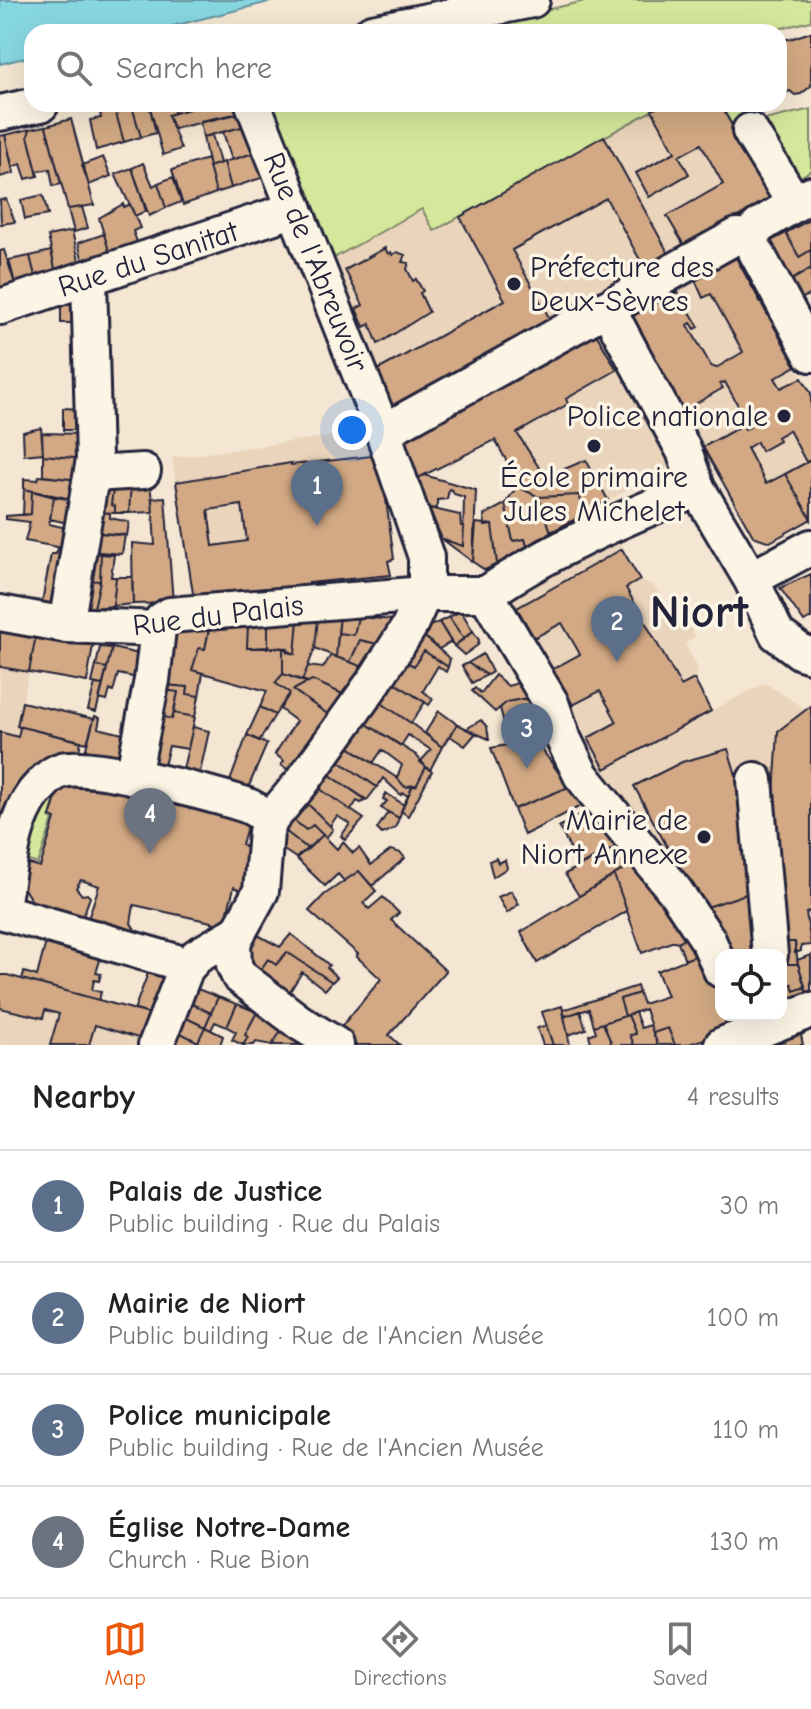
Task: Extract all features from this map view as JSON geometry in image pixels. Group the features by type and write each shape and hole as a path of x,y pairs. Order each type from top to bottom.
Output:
{"street":[{"path":"412,24 532,0"},
{"path":"0,113 24,108"},
{"name":"Rue de l'Abreuvoir","path":"256,112 383,432 426,557 424,594"},
{"path":"748,237 759,226 803,199 750,131"},
{"name":"Rue du Sanitat","path":"0,307 295,209"},
{"path":"383,432 737,236 748,237"},
{"path":"748,237 811,354"},
{"path":"66,625 94,459 89,279"},
{"path":"608,309 684,451 697,488 751,579 777,634 801,652 811,655"},
{"path":"92,474 143,471"},
{"path":"697,488 619,521 515,575 486,594 545,692 581,775 675,891 708,940 715,956"},
{"path":"751,579 811,547"},
{"path":"336,1045 299,1022 239,976 232,953 237,933 261,891 266,832 271,819 375,680 409,627 424,594"},
{"name":"Rue du Palais","path":"0,613 66,625 158,629 162,620 170,615 388,596 486,594"},
{"path":"133,777 152,680 158,629"},
{"path":"186,968 173,961 0,911 19,823 28,803 49,778 61,770 80,769 133,777 246,805 271,819"},
{"path":"755,780 769,949"},
{"path":"156,1045 186,968 197,956 237,933"},
{"path":"755,1029 811,1010"}],"shaded area":[{"path":"270,112 724,112 772,197 719,229 811,393 811,519 770,542 753,536 708,456 674,465 609,500 622,528 622,549 640,580 654,586 668,611 677,606 695,636 685,644 698,669 694,679 711,711 765,683 805,709 811,706 811,911 808,936 811,937 811,945 801,946 801,951 795,953 787,953 787,949 715,949 715,1021 752,1021 735,1029 653,1033 643,1004 667,996 657,971 703,952 651,836 593,762 507,597 598,542 579,496 539,497 495,440 386,493 394,559 389,561 391,575 194,600 172,458 368,431"},
{"path":"0,627 36,635 18,726 81,742 79,751 28,774 7,803 0,822"},
{"path":"7,974 154,1015 143,1045 0,1045 0,975"}],"green space":[{"path":"589,0 811,0 811,21 787,27 787,24 486,24"},
{"path":"811,109 811,170 772,197 724,112 756,112 760,121"},
{"path":"271,112 650,112 434,231 422,209 330,260"},
{"path":"59,785 49,818 53,820 38,864 19,857 24,828"}],"water":[{"path":"0,0 277,0 181,24 24,24 24,58 0,64"}],"building":[{"path":"811,32 811,86 795,95 787,92 787,39"},
{"path":"116,112 134,112 141,137 124,142"},
{"path":"116,112 124,142 96,150 90,120 101,118 100,113"},
{"path":"134,112 151,112 156,133 141,137"},
{"path":"151,112 175,113 168,115 181,149 163,155"},
{"path":"178,112 241,113 173,129 168,115"},
{"path":"653,112 724,112 772,197 685,247 667,216 723,184 701,144 679,156 689,174 649,197 636,173 675,152"},
{"path":"241,113 245,126 203,137 200,121"},
{"path":"71,119 94,205 68,209 46,126"},
{"path":"46,126 61,184 53,186 50,169 37,171 28,136 30,129"},
{"path":"245,126 257,152 232,160 223,132"},
{"path":"30,129 28,136 38,176 26,179 21,164 12,167 5,135"},
{"path":"5,135 14,173 0,177 0,136"},
{"path":"212,135 220,163 209,167 203,137"},
{"name":"Préfecture des Deux-Sèvres","path":"604,136 670,256 645,269 606,198 512,250 551,321 390,410 374,372 505,300 460,217"},
{"path":"257,152 267,176 231,188 224,162"},
{"path":"103,157 111,176 89,185 82,165"},
{"path":"207,159 216,193 183,205 172,170"},
{"path":"224,162 231,188 216,193 209,167"},
{"path":"143,163 153,186 158,183 166,208 149,216 132,168"},
{"path":"132,168 146,211 135,216 115,174"},
{"path":"173,177 181,202 166,208 158,183"},
{"path":"43,195 48,215 25,219 21,200"},
{"path":"6,199 15,222 1,224 0,200"},
{"path":"123,204 124,207 130,204 140,228 133,231 137,242 110,254 99,218"},
{"path":"82,207 88,228 74,232 68,209"},
{"path":"811,219 811,250 799,257 786,233"},
{"path":"72,231 80,265 56,273 48,236"},
{"path":"786,233 799,257 811,250 811,268 790,281 769,242"},
{"path":"104,234 110,254 84,265 78,243"},
{"path":"730,247 796,366 775,378 781,388 802,378 811,393 811,460 806,462 789,430 777,437 779,441 761,451 757,442 747,448 766,484 785,474 811,519 770,542 753,536 703,447 743,425 745,429 750,427 725,382 720,384 723,388 683,411 631,317 678,292 699,327 695,329 691,323 688,325 711,366 716,368 743,352 711,294 703,298 691,271"},
{"path":"385,248 388,254 397,252 405,255 402,262 409,263 407,269 423,291 420,293 429,312 378,344 370,324 364,327 356,309 363,305 345,270"},
{"path":"4,250 16,287 0,292 0,251"},
{"path":"51,251 56,273 36,280 30,256"},
{"path":"30,256 36,280 16,287 9,260"},
{"path":"811,269 811,294 801,299 790,281"},
{"path":"80,294 80,323 61,323 61,299"},
{"path":"595,332 617,370 566,399 568,404 517,433 545,477 586,460 608,500 585,514 579,495 539,497 522,489 495,440 416,479 399,442 495,391"},
{"path":"63,408 81,409 81,430 63,430"},
{"path":"41,428 43,453 24,455 23,432"},
{"path":"42,433 82,434 84,459 43,455"},
{"path":"43,455 84,459 80,480 43,476"},
{"path":"380,455 394,559 388,561 391,575 194,600 176,482","holes":["242,505 247,541 213,546 208,510"]},
{"path":"811,460 811,519 785,474"},
{"path":"424,475 476,490 473,562 442,539 463,546 464,497 449,489 447,499 437,500 437,509 429,508 416,479"},
{"path":"39,476 80,480 76,500 24,489 24,479 38,480"},
{"path":"98,482 114,482 111,505 115,506 115,513 94,512"},
{"path":"114,482 131,482 129,513 115,513 115,506 111,505"},
{"path":"131,482 150,482 153,512 129,513"},
{"path":"520,482 522,489 539,497 551,532 527,546 525,539 513,541 505,504"},
{"path":"24,489 32,491 31,514 23,515"},
{"path":"32,491 54,497 49,524 71,529 68,549 25,541 30,522 6,519 6,516 31,514"},
{"path":"579,495 585,514 551,532 539,497"},
{"path":"54,497 76,500 72,524 50,519"},
{"path":"165,497 173,603 133,604 132,543 155,545 152,498"},
{"path":"505,504 513,541 525,539 527,546 497,564 492,525 485,526 484,515"},
{"path":"429,508 460,515 461,526 464,526 463,546 442,539"},
{"path":"94,512 110,513 110,518 129,522 127,536 91,532"},
{"path":"476,523 492,525 497,564 485,570 473,562"},
{"path":"91,532 125,535 122,554 87,551"},
{"path":"58,548 68,549 57,610 41,607 51,554 56,554"},
{"path":"622,549 640,580 626,588 681,686 694,679 711,711 605,769 588,738 617,722 600,691 573,705 553,669 580,654 562,623 534,638 517,608"},
{"path":"87,551 101,554 100,581 82,580"},
{"path":"101,554 114,555 111,577 116,577 113,606 94,608 100,581"},
{"path":"811,574 811,618 804,622 780,588"},
{"path":"116,577 132,577 133,604 113,606"},
{"path":"82,580 100,581 94,608 77,609"},
{"path":"461,611 473,631 464,639 449,617"},
{"path":"340,616 358,617 354,635 338,633"},
{"path":"340,616 336,657 315,648 318,618"},
{"path":"358,617 395,620 382,645 360,640 350,662 336,657 338,633 354,635"},
{"path":"449,617 464,639 454,646 439,622"},
{"path":"318,618 315,648 302,681 283,674 283,648 295,654 298,620"},
{"path":"211,619 205,649 199,648 192,670 203,673 199,696 187,694 188,687 165,685 179,624"},
{"path":"298,620 295,654 287,652 288,648 268,647 268,623"},
{"path":"439,622 451,642 439,649 418,631"},
{"path":"248,623 247,648 283,648 283,674 275,683 290,693 275,715 260,707 267,691 192,670 199,648 205,649 210,625"},
{"path":"248,623 268,623 268,647 247,648"},
{"path":"0,628 36,635 29,672 0,667"},
{"path":"418,631 450,659 448,667 424,651 414,666 397,657"},
{"path":"473,631 479,640 478,645 464,655 454,646"},
{"path":"36,635 93,645 87,682 29,672"},
{"path":"360,640 382,645 366,668 350,662"},
{"path":"100,647 112,648 107,668 96,666"},
{"path":"112,648 148,656 143,679 118,674 107,701 99,699"},
{"path":"424,651 448,667 446,672 438,666 423,691 433,699 429,705 387,678 400,659 414,666"},
{"path":"483,654 492,672 487,675 468,663"},
{"path":"331,655 366,668 347,696 312,680 302,681 308,666 323,668"},
{"path":"468,663 487,675 472,683 462,666"},
{"path":"96,666 107,668 103,685 92,683"},
{"path":"283,674 308,682 293,690 332,717 293,773 281,765 284,761 275,754 296,721 280,709 290,693 275,683"},
{"path":"495,675 508,686 524,681 527,698 507,702 495,712 472,691 475,688 481,693"},
{"path":"387,678 425,702 411,723 374,698"},
{"path":"312,680 347,696 332,717 293,690"},
{"path":"95,684 103,685 96,712 88,710"},
{"path":"165,685 188,687 187,694 199,696 195,717 174,713 178,692 164,690"},
{"path":"164,690 178,692 172,719 158,715"},
{"path":"374,698 442,747 430,770 420,762 431,750 408,735 401,746 359,719"},
{"path":"527,698 531,716 504,723 500,708 507,702"},
{"path":"22,702 94,719 87,743 17,726"},
{"name":"Mairie de Niort Annexe","path":"811,706 811,911 806,913 811,945 801,946 801,951 795,953 795,942 778,942 772,828 778,731"},
{"path":"260,707 275,715 259,741 247,735"},
{"path":"439,711 457,724 442,747 425,733"},
{"path":"174,713 195,717 188,749 169,746 163,769 146,765 158,715 172,719"},
{"path":"95,716 100,718 98,728 123,734 126,730 126,761 85,752"},
{"path":"531,716 538,739 511,744 504,723"},
{"path":"359,719 416,755 426,767 416,786 405,787 397,778 402,765 382,750 373,763 343,743"},
{"path":"481,720 487,727 489,739 466,729"},
{"path":"457,724 476,733 465,746 450,736"},
{"path":"17,726 81,741 79,751 58,756 27,774 0,818 0,732 18,737 20,728"},
{"path":"193,727 209,731 199,777 182,773"},
{"path":"247,735 267,744 248,788 229,784"},
{"path":"538,739 569,787 514,809 491,748"},
{"path":"343,743 397,778 405,787 413,785 408,796 401,795 383,778 377,787 333,757"},
{"name":"Mairie de Niort Annexe","path":"728,749 737,778 749,847 752,892 701,909 634,786 682,762"},
{"path":"333,757 377,787 367,800 324,771"},
{"path":"426,767 432,771 408,816 401,811 413,785 416,786"},
{"path":"324,771 366,800 361,803 357,801 351,810 314,785"},
{"path":"70,777 250,817 242,844 250,852 246,892 234,887 228,911 231,917 227,918 225,925 134,905 131,923 136,931 129,934 125,928 103,922 95,927 89,916 99,886 81,880 76,888 82,895 90,897 82,919 81,916 36,908 18,879 22,862 40,867 55,819 50,817 59,789 67,788"},
{"path":"314,785 364,819 345,840 341,836 350,824 337,816 330,826 304,800"},
{"path":"569,787 583,805 524,835 514,809"},
{"path":"386,793 404,805 399,818 381,808 387,801 383,799"},
{"path":"304,800 333,829 326,838 313,825 306,830 291,818"},
{"path":"588,810 618,846 579,866 559,827"},
{"path":"388,812 399,818 395,828 382,834 377,829"},
{"path":"291,818 306,830 313,825 323,835 308,849 284,830"},
{"path":"284,830 308,849 296,858 276,845"},
{"path":"323,835 337,849 343,842 353,853 359,848 371,865 391,850 405,858 372,886 359,871 344,881 338,874 325,886 296,858"},
{"path":"618,846 633,864 579,896 565,874"},
{"path":"496,858 498,863 505,860 507,868 493,877 489,861"},
{"path":"633,864 691,935 642,953 614,875"},
{"path":"359,871 376,891 363,903 369,909 383,897 399,913 391,920 446,971 389,1035 400,1045 351,1045 336,1033 381,979 309,911 324,895"},
{"path":"614,875 627,911 537,963 521,932"},
{"path":"511,891 519,904 507,913 498,897"},
{"path":"752,892 757,949 720,949 701,909"},
{"path":"254,933 280,947 291,934 329,965 327,968 337,977 332,982 287,952 276,965 268,959 257,975 249,968"},
{"path":"691,935 704,952 685,960 678,942"},
{"path":"47,938 102,954 96,973 101,974 99,981 94,980 92,990 101,992 99,1000 22,979 24,972 37,976"},
{"path":"778,942 795,942 798,964 787,964 787,949 779,949"},
{"path":"287,952 332,982 325,990 302,972 287,996 257,975 268,959 276,965"},
{"path":"704,952 715,979 715,1021 732,1021 735,1029 686,1045 675,1045 668,1028 653,1033 645,1009 625,1016 620,999 639,993 643,1004 667,996 657,971"},
{"path":"811,955 811,998 809,999 797,960"},
{"path":"787,964 798,964 805,987 794,991 792,984 787,984"},
{"path":"150,968 169,974 154,1015 134,1010"},
{"path":"0,975 154,1015 145,1040 95,1025 89,1045 50,1045 59,1014 45,1010 43,1018 0,1008"},
{"path":"787,984 792,984 794,991 805,987 809,999 787,1008"},
{"path":"190,986 218,997 211,1013 184,1000"},
{"path":"637,986 639,993 620,999 625,1016 594,1026 589,1009 565,1016 563,1010"},
{"path":"218,997 237,1004 227,1027 215,1022 211,1030 205,1027"},
{"path":"184,1000 211,1013 205,1027 178,1014"},
{"path":"237,1004 257,1012 243,1045 232,1040 236,1032 227,1027"},
{"path":"562,1006 570,1045 553,1045 542,1012"},
{"path":"580,1011 586,1029 568,1035 564,1017"},
{"path":"257,1012 283,1028 272,1045 256,1042 254,1045 243,1045"},
{"path":"635,1012 641,1028 650,1025 658,1045 634,1045 630,1035 636,1034 628,1015"},
{"path":"178,1014 205,1027 198,1042 171,1028"},
{"path":"628,1015 636,1034 630,1035 634,1045 612,1045 603,1023"},
{"path":"603,1023 612,1045 592,1045 589,1035 596,1032 594,1026"},
{"path":"546,1026 553,1045 543,1045 537,1028"},
{"path":"799,1026 805,1033 801,1035 803,1045 785,1045 783,1035"},
{"path":"205,1027 223,1036 220,1045 164,1045 171,1028 198,1042"},
{"path":"283,1028 305,1045 272,1045"},
{"path":"668,1028 675,1045 658,1045 653,1033"}],"place":[{"name":"Préfecture des Deux-Sèvres","path":"514,284"},
{"name":"Police nationale","path":"784,416"},
{"name":"École primaire Jules Michelet","path":"594,446"},
{"name":"Palais de Justice","path":"317,526"},
{"name":"Mairie de Niort","path":"617,662"},
{"name":"Police municipale","path":"527,769"},
{"name":"Mairie de Niort Annexe","path":"704,837"},
{"name":"Église Notre-Dame","path":"150,854"}],"district":[{"name":"Niort","path":"699,611"}]}
